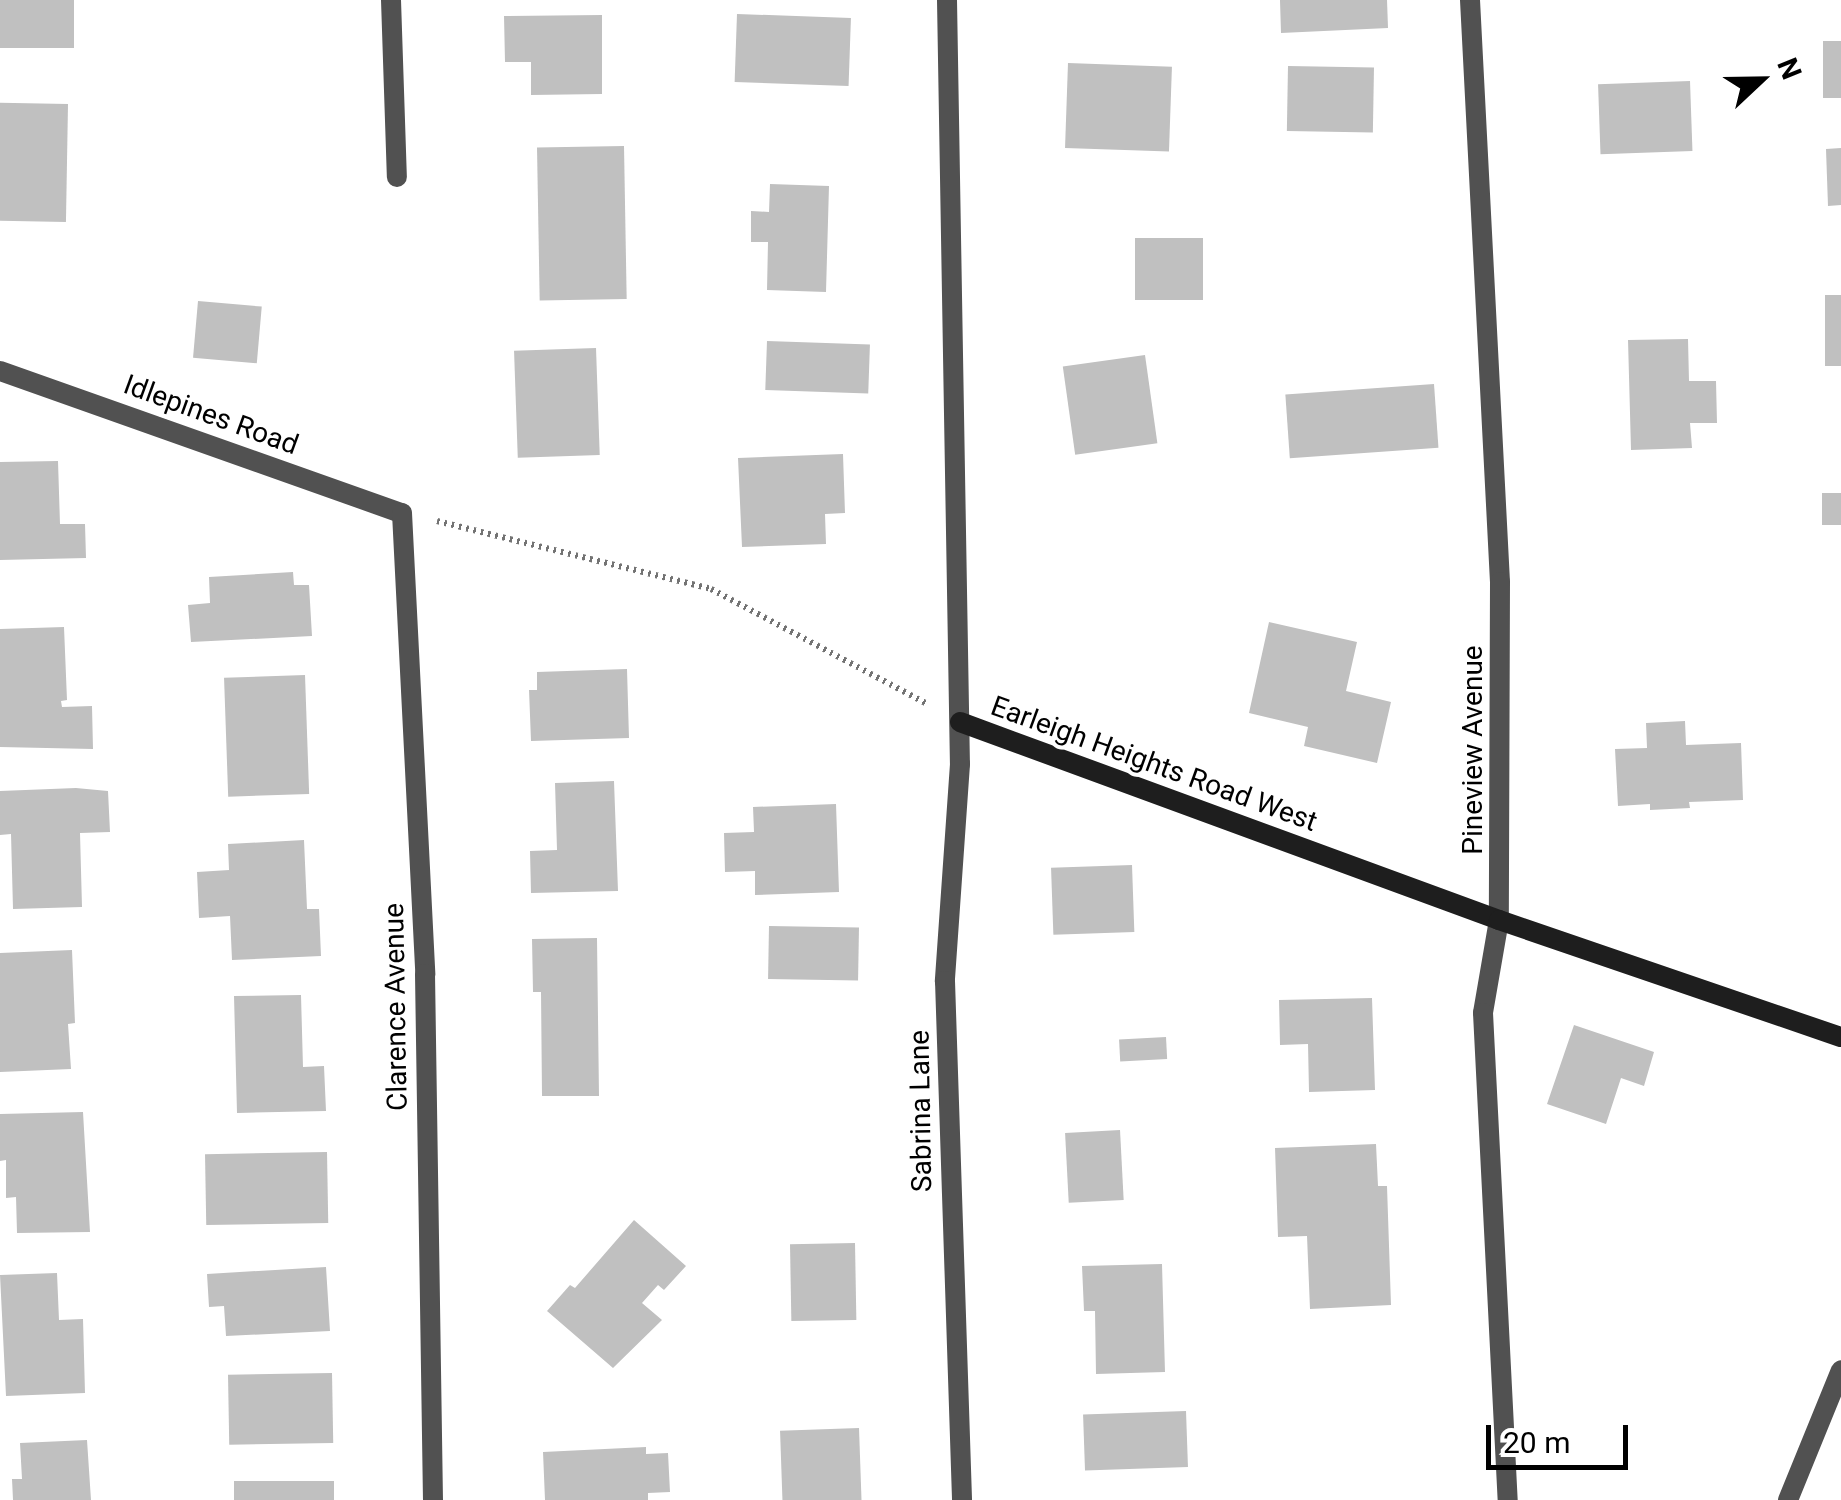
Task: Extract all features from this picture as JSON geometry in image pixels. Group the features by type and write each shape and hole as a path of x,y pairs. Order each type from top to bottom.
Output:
{"street":[{"path":"391,0 397,178"},
{"name":"Earleigh Heights Road West","path":"947,0 960,722 1498,920 1841,1036"},
{"name":"Pineview Avenue","path":"1470,0 1500,582 1498,920 1483,1013 1508,1500"},
{"name":"Idlepines Road","path":"0,371 402,513"},
{"name":"Clarence Avenue","path":"402,513 425,974 434,1500"},
{"name":"Sabrina Lane","path":"960,722 945,982 962,1500"},
{"path":"1788,1500 1841,1370"}],"path":[{"path":"402,513 711,588 960,722"}],"building":[{"path":"0,0 74,0 74,48 0,48"},
{"path":"1280,0 1387,0 1388,28 1281,33"},
{"path":"737,14 851,18 849,86 735,82"},
{"path":"602,15 602,94 531,95 531,62 505,62 504,16"},
{"path":"1823,41 1841,41 1841,98 1823,98"},
{"path":"1068,63 1172,67 1169,152 1065,148"},
{"path":"1288,66 1374,68 1373,132 1287,131"},
{"path":"1690,81 1692,151 1600,154 1598,84"},
{"path":"0,103 68,104 66,222 0,221"},
{"path":"624,146 627,299 540,300 537,148"},
{"path":"1841,148 1841,205 1828,206 1826,149"},
{"path":"770,184 829,186 826,292 767,290 768,242 751,242 751,211 769,212"},
{"path":"1135,238 1203,238 1203,300 1135,300"},
{"path":"1825,295 1841,295 1841,366 1825,366"},
{"path":"198,301 262,307 257,363 193,358"},
{"path":"1688,339 1689,381 1716,381 1717,423 1690,423 1692,448 1631,450 1628,340"},
{"path":"767,341 870,345 868,394 765,390"},
{"path":"596,348 600,455 518,458 514,351"},
{"path":"1145,355 1157,443 1075,455 1063,367"},
{"path":"1434,384 1438,448 1290,458 1285,394"},
{"path":"843,454 845,513 825,514 826,544 742,547 738,458"},
{"path":"58,461 60,524 85,524 86,558 0,560 0,462"},
{"path":"1822,493 1841,493 1841,525 1822,525"},
{"path":"293,572 294,585 309,585 312,636 191,642 188,605 210,603 209,577"},
{"path":"1269,622 1357,642 1346,691 1391,702 1377,763 1304,746 1308,727 1249,713"},
{"path":"64,627 67,700 61,701 62,707 92,706 93,749 0,747 0,629"},
{"path":"627,669 629,738 531,741 529,690 537,690 537,672"},
{"path":"305,675 309,794 228,797 224,678"},
{"path":"1685,721 1686,745 1741,743 1743,800 1689,802 1690,808 1650,810 1650,804 1618,806 1615,749 1647,748 1646,723"},
{"path":"614,781 618,891 531,893 530,851 557,850 555,783"},
{"path":"0,791 108,791 110,832 80,833 82,907 13,909 11,834 0,835"},
{"path":"836,804 839,892 755,895 755,871 725,872 724,833 754,832 753,807"},
{"path":"304,840 307,909 319,909 321,956 232,960 230,916 199,918 197,872 229,870 228,844"},
{"path":"1132,865 1134,932 1053,935 1051,868"},
{"path":"769,926 859,928 858,981 768,979"},
{"path":"597,938 599,1096 542,1096 541,992 533,992 532,939"},
{"path":"72,950 75,1023 68,1024 71,1069 0,1072 0,953"},
{"path":"301,995 303,1067 324,1066 326,1111 237,1113 234,996"},
{"path":"1372,998 1375,1090 1309,1092 1308,1044 1280,1045 1279,1000"},
{"path":"1574,1025 1654,1052 1644,1086 1621,1078 1606,1124 1547,1104"},
{"path":"1166,1037 1167,1059 1120,1061 1119,1039"},
{"path":"83,1112 90,1232 17,1233 16,1197 6,1198 6,1160 0,1161 0,1114"},
{"path":"1120,1130 1124,1200 1069,1203 1065,1133"},
{"path":"1376,1144 1378,1186 1387,1186 1391,1305 1310,1309 1307,1236 1278,1237 1275,1148"},
{"path":"327,1152 328,1223 206,1225 205,1154"},
{"path":"634,1220 686,1266 664,1290 658,1285 642,1303 662,1320 613,1368 547,1311 570,1285 575,1288"},
{"path":"855,1243 856,1320 791,1321 790,1244"},
{"path":"1162,1264 1165,1372 1096,1374 1095,1311 1084,1311 1082,1266"},
{"path":"326,1267 330,1331 226,1336 224,1306 209,1307 207,1274"},
{"path":"57,1273 59,1320 83,1319 85,1393 6,1396 0,1275"},
{"path":"332,1373 333,1443 229,1445 228,1375"},
{"path":"1186,1411 1188,1467 1085,1471 1083,1415"},
{"path":"859,1428 862,1500 782,1500 780,1431"},
{"path":"87,1440 91,1500 13,1500 12,1479 22,1479 20,1443"},
{"path":"646,1447 646,1454 668,1453 670,1492 648,1493 648,1500 545,1500 543,1452"},
{"path":"234,1481 334,1481 334,1500 234,1500"}]}
